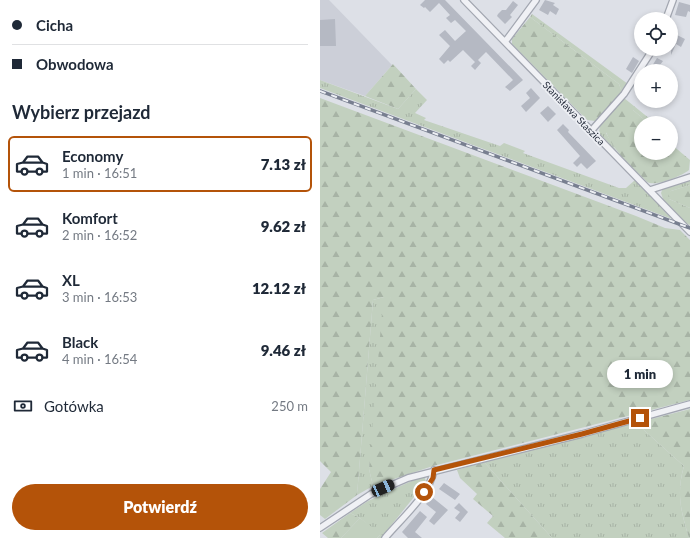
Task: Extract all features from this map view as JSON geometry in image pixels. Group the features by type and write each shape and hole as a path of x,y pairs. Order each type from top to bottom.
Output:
{"street":[{"name":"Stanisława Staszica","path":"464,0 690,232"},
{"path":"504,42 536,0"},
{"path":"669,12 673,0"},
{"path":"591,131 624,94 648,56"},
{"path":"650,190 690,177"},
{"path":"320,528 370,494 408,478 434,470 582,434 690,404"},
{"path":"385,538 424,492 433,478 434,470"}],"shaded area":[{"path":"320,0 329,0 392,65 365,96 320,80"}],"green space":[{"path":"532,14 628,84 622,92 619,84 530,17"},
{"path":"530,17 619,84 622,92 595,121 587,120 512,44 512,39"},
{"path":"393,64 416,89 398,109 365,96"},
{"path":"320,80 398,109 416,89 427,100 415,113 426,118 424,120 500,146 504,143 525,151 523,153 619,188 626,188 635,180 672,219 320,88"},
{"path":"320,98 665,228 680,230 690,240 690,400 433,466 373,486 369,469 382,313 391,297 373,300 357,495 325,519 320,515 320,489 331,472 320,461"},
{"path":"624,98 634,106 634,108 636,108 646,116 640,116 633,110 606,133 617,152 599,133 600,125"},
{"path":"622,106 633,110 640,116 634,116 634,160 678,160 678,150 690,160 689,170 675,178 662,182 647,182 615,148 606,132 604,124"},
{"path":"690,180 690,185 671,191 669,199 690,208 690,225 686,223 663,199 661,193 663,188"},
{"path":"690,185 690,208 669,199 668,194 671,191"},
{"path":"391,297 369,469 373,486 357,495 373,300"},
{"path":"690,409 689,538 680,502 680,485 684,466 636,423"},
{"path":"636,423 684,466 680,485 680,502 689,538 552,538 484,462"},
{"path":"484,462 552,538 505,538 487,523 493,516 473,499 477,494 460,478 457,470"},
{"path":"418,478 425,478 426,482 381,538 377,538 380,535 360,518 350,513 368,501"},
{"path":"350,513 360,518 341,538 328,538 322,533"},
{"path":"360,518 381,534 377,538 341,538"}],"building":[{"path":"425,0 445,0 523,80 510,91 505,87 513,80 486,52 478,60 481,63 475,70 471,66 475,62 463,50 450,62 448,60 444,64 439,59 450,46 439,35 445,30 455,41 466,31 455,20 451,23 446,18 450,15 439,3 430,12 425,7 424,8 420,5"},
{"path":"545,0 555,3 553,5 559,9 556,15 550,11 548,15 539,10"},
{"path":"513,1 518,5 510,15 512,17 505,24 497,16 502,10 506,10"},
{"path":"679,2 690,5 690,12 688,11 686,17 678,16 678,12 676,12"},
{"path":"335,19 336,46 320,46 320,20"},
{"path":"678,36 685,39 681,47 678,45"},
{"path":"633,57 639,61 637,64 634,64 634,70 632,73 626,69"},
{"path":"657,58 663,61 661,64 653,64"},
{"path":"531,88 540,98 526,112 521,106 530,98 526,93"},
{"path":"548,106 556,114 548,122 540,113"},
{"path":"563,124 569,130 568,132 596,161 587,169 581,163 577,167 573,163 580,156 557,130"},
{"path":"444,483 460,494 455,500 439,489"},
{"path":"432,497 448,510 434,525 429,521 436,512 426,504"},
{"path":"459,503 468,512 460,522 455,518 460,512 454,508"},
{"path":"420,511 427,517 415,532 422,538 408,538 402,532"}],"railway":[{"path":"320,91 690,228"}],"route":[{"path":"424,492 433,478 434,470 582,434 640,418"}]}
